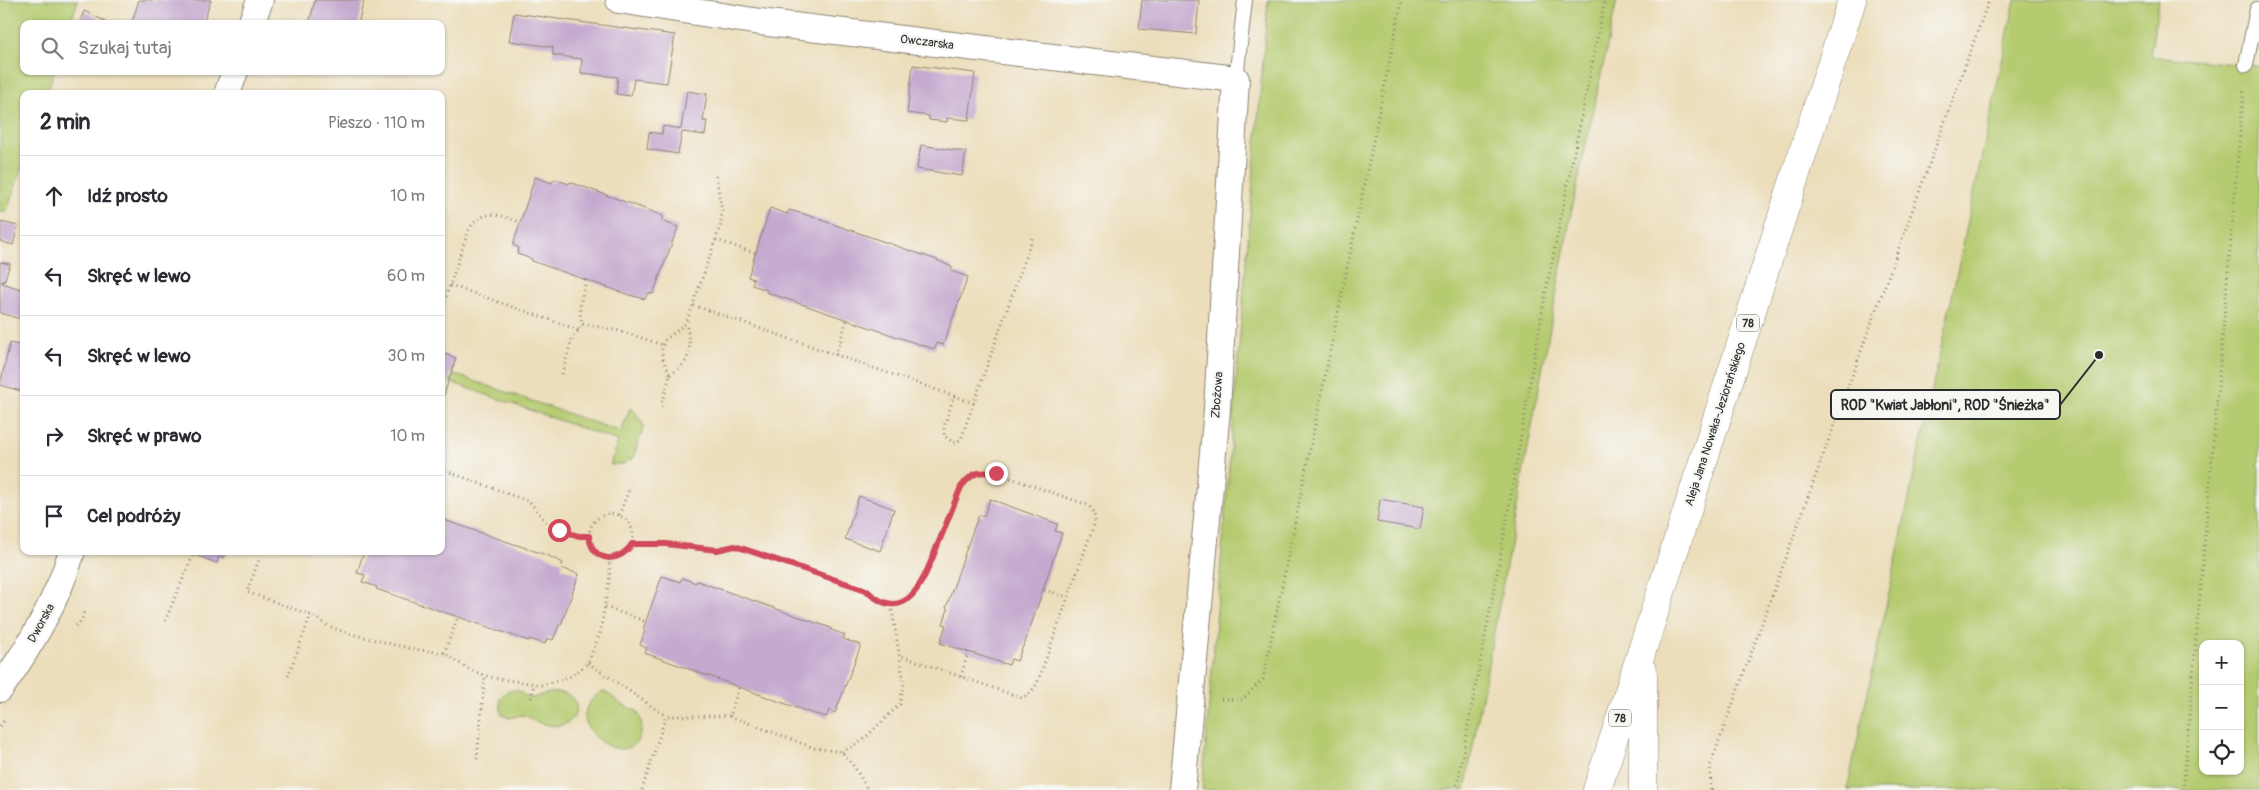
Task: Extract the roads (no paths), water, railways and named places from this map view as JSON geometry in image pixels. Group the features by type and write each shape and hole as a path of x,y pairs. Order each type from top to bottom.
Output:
{"main road":[{"name":"Aleja Jana Nowaka-Jeziorańskiego","path":"1597,790 1852,0"},
{"path":"1643,645 1643,790"}],"street":[{"path":"253,20 260,0"},
{"name":"Owczarska","path":"619,0 760,22 1236,79"},
{"path":"228,90 234,75"},
{"name":"Zbożowa","path":"1182,790 1217,409 1236,79"},
{"name":"Dworska","path":"0,689 44,620 65,577 71,555"}],"lane":[{"name":"Zbożowa","path":"1236,79 1245,0"},
{"path":"2246,65 2256,6"}],"place":[{"name":"ROD \"Kwiat Jabłoni\", ROD \"Śnieżka\"","path":"2099,355"}]}
